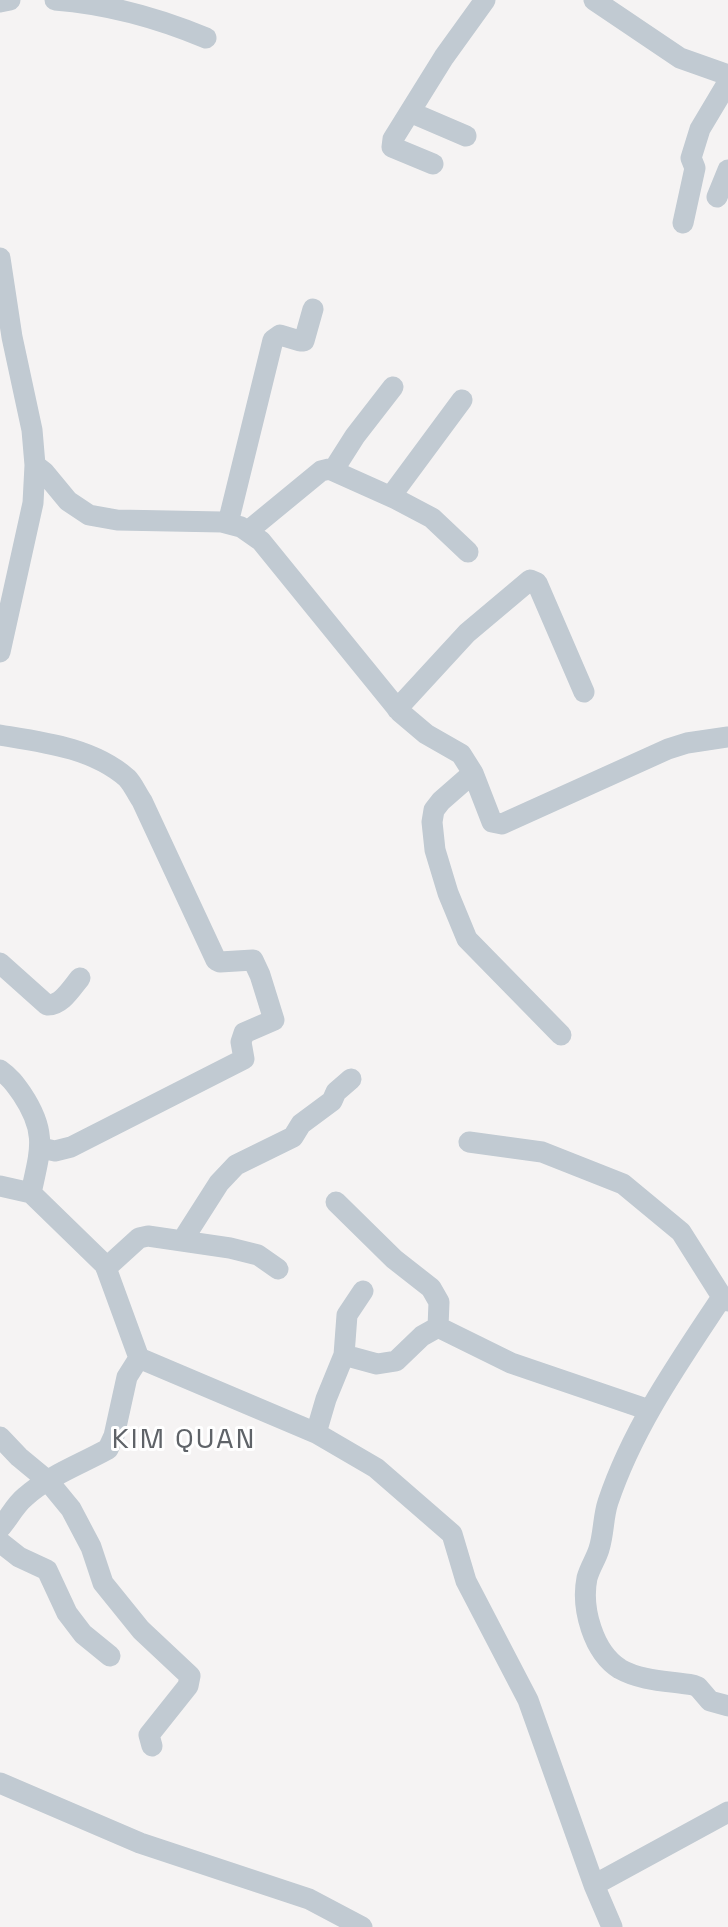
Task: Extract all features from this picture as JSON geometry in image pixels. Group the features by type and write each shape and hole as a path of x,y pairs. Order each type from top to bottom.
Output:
{"street":[{"path":"0,2 10,0"},
{"path":"55,0 150,17 206,38"},
{"path":"433,164 392,147 393,139 444,57 485,0"},
{"path":"594,0 680,58 728,75"},
{"path":"683,223 695,169 691,158 700,129 728,82"},
{"path":"410,112 466,136"},
{"path":"717,197 728,170"},
{"path":"0,258 12,337 32,430 35,465 33,503 0,652"},
{"path":"228,523 273,340 280,335 304,341 313,309"},
{"path":"334,469 355,436 393,387"},
{"path":"391,496 462,400"},
{"path":"35,465 75,508 97,517 228,523 248,531 261,541 397,709 426,734 461,754 473,773 492,822 502,824 668,749 687,743 728,737"},
{"path":"248,531 321,471 334,469 432,519 468,552"},
{"path":"397,709 467,633 530,580 537,583 584,692"},
{"path":"0,735 77,750 129,780 142,801 216,960 253,960 274,1020 244,1033 241,1042 244,1059 71,1147 55,1151 41,1148"},
{"path":"473,773 441,800 434,810 432,832 448,893 467,939 561,1035"},
{"path":"0,962 47,1005 55,1005 80,978"},
{"path":"0,1070 10,1077 36,1114 41,1148 31,1194"},
{"path":"182,1241 219,1183 236,1165 293,1137 301,1124 332,1101 336,1092 351,1079"},
{"path":"469,1142 542,1152 623,1184 681,1232 725,1299 649,1410 621,1468 607,1504 600,1546 586,1581 586,1597 594,1639 619,1668 639,1677 698,1687 710,1702 728,1706"},
{"path":"0,1186 31,1194 105,1265 139,1358 316,1433 376,1468 452,1534 466,1581 528,1700 609,1926"},
{"path":"336,1202 394,1259 431,1288 439,1301 438,1327"},
{"path":"106,1268 139,1238 148,1236 230,1248 258,1255 278,1269"},
{"path":"316,1433 326,1399 344,1356 347,1314 363,1291"},
{"path":"438,1327 511,1363 649,1410"},
{"path":"344,1356 377,1364 396,1362 422,1336 438,1327"},
{"path":"0,1528 23,1498 48,1481 108,1449 127,1377 139,1358"},
{"path":"0,1437 48,1481 71,1509 91,1547 103,1583 141,1630 190,1676 188,1686 149,1735 152,1746"},
{"path":"0,1542 19,1558 47,1570 67,1613 83,1634 110,1656"},
{"path":"0,1783 140,1843 309,1899 362,1927"},
{"path":"594,1885 728,1812"}],"district":[{"name":"KIM QUAN","path":"184,1440"}]}
